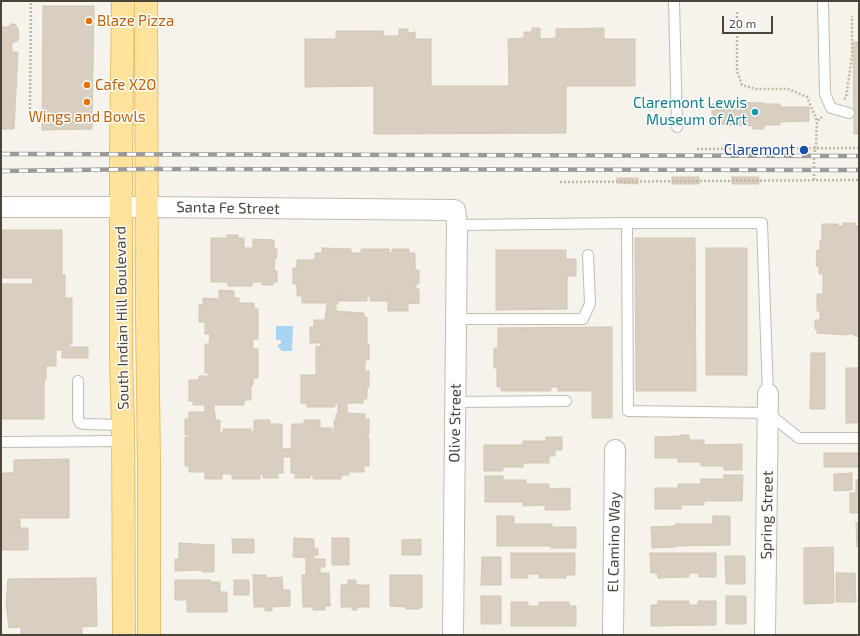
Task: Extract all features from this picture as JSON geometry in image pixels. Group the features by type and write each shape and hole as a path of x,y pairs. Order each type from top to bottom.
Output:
{"main road":[{"name":"South Indian Hill Boulevard","path":"123,1 121,358 124,635"},
{"name":"South Indian Hill Boulevard","path":"146,1 149,635"}],"street":[{"name":"Santa Fe Street","path":"1,207 147,207 456,217"},
{"name":"Olive Street","path":"453,635 456,217"},
{"name":"Spring Street","path":"765,635 768,404"},
{"name":"El Camino Way","path":"613,635 615,450"}],"lane":[{"path":"674,1 677,127"},
{"path":"823,1 825,94 831,108 849,113"},
{"path":"456,217 627,224 762,223 768,404 799,438 859,438"},
{"path":"627,224 628,411 768,404"},
{"path":"456,319 583,319 590,304 588,255"},
{"path":"78,381 78,418 80,423 123,433"},
{"path":"455,402 566,401"},
{"path":"1,442 123,433"}],"path":[{"path":"30,109 31,1"},
{"path":"737,12 737,71 742,85 756,89 788,89 807,97 817,121 814,156 814,180"},
{"path":"817,121 831,108 846,98 852,55 852,16"},
{"path":"697,149 859,148"},
{"path":"560,182 859,180"}],"water":[{"path":"276,326 293,326 292,351 282,351 277,346 281,343 281,340 276,340"}],"building":[{"path":"43,6 94,6 92,129 42,130"},
{"path":"11,24 15,24 19,35 18,40 12,43 12,52 18,52 14,129 1,129 1,27 8,27"},
{"path":"532,28 540,28 540,39 556,38 556,29 604,28 604,39 635,39 635,86 566,86 566,133 374,134 374,86 305,87 305,39 336,39 336,31 383,31 383,36 399,36 399,29 408,29 408,33 415,32 415,39 431,39 431,86 509,86 508,39 524,38 524,32 532,32"},
{"path":"853,42 859,42 859,134 854,134"},
{"path":"723,102 780,104 780,107 809,107 809,121 780,122 780,125 764,125 764,129 753,129 753,126 712,124 712,104 723,104"},
{"path":"672,177 699,177 699,184 672,184"},
{"path":"732,177 759,177 759,184 732,184"},
{"path":"617,178 638,178 638,184 617,183"},
{"path":"843,223 855,223 855,226 859,226 859,336 854,336 854,334 817,333 817,330 815,329 815,320 820,320 820,311 817,311 817,294 823,294 823,274 819,274 819,266 816,266 817,250 820,250 820,240 822,240 822,224 838,224 838,226 843,226"},
{"path":"1,230 62,230 62,275 65,275 65,298 72,298 72,344 69,344 69,347 88,347 88,358 62,358 62,350 56,350 56,366 46,366 46,380 44,380 44,419 1,419 1,284 33,284 33,278 1,278"},
{"path":"227,235 238,235 238,238 244,238 244,248 253,248 253,239 274,240 274,249 277,249 277,258 275,258 274,271 277,271 277,282 273,282 273,285 262,285 262,282 252,282 252,286 228,286 228,282 211,282 211,238 227,238"},
{"path":"635,238 695,238 696,391 636,391"},
{"path":"322,248 351,249 351,253 361,253 361,249 389,249 389,253 392,253 392,249 409,249 409,253 415,253 415,270 419,270 419,284 416,284 416,289 419,289 419,304 408,303 408,311 388,311 388,292 387,301 370,301 370,296 367,296 367,301 339,301 338,294 336,311 364,313 364,317 367,317 367,344 369,344 369,360 365,360 365,371 369,371 369,387 367,387 367,399 363,399 363,403 347,403 347,413 365,414 365,419 369,419 369,435 365,435 365,437 369,437 369,466 364,466 364,472 349,472 349,475 341,475 341,479 313,479 313,475 310,475 310,478 295,478 295,473 291,473 291,457 283,457 283,473 278,473 278,478 263,478 263,474 260,474 260,479 232,479 232,474 222,474 222,479 205,479 205,472 189,472 189,466 185,466 185,437 189,437 189,435 185,435 185,419 189,419 189,412 205,412 205,405 193,405 193,401 189,401 189,380 199,380 199,376 209,376 209,373 205,373 205,344 209,344 210,334 205,334 205,322 199,322 199,305 203,305 203,298 219,299 219,290 234,291 234,298 239,298 239,303 254,303 254,309 258,309 258,339 253,339 253,349 258,349 258,378 253,378 253,385 251,385 251,400 244,400 244,405 215,405 214,401 215,420 220,420 220,433 223,433 223,429 251,429 251,432 254,432 254,420 270,420 270,424 282,424 282,449 291,449 292,424 304,424 304,420 320,420 320,428 332,428 332,433 334,433 334,420 336,420 336,414 338,414 338,403 335,403 335,407 307,407 307,403 301,403 301,375 316,375 316,346 321,347 321,343 310,343 310,327 314,327 314,320 325,320 327,303 302,303 302,296 297,296 297,284 293,284 293,268 297,268 297,260 315,260 315,253 322,253"},
{"path":"706,248 747,248 747,375 706,375"},
{"path":"496,250 566,250 566,259 576,259 576,276 567,276 567,309 496,310"},
{"path":"612,327 612,418 592,418 592,391 558,391 558,387 551,387 551,391 501,391 501,387 497,387 497,368 494,368 494,348 498,348 498,328"},
{"path":"811,353 825,353 825,409 810,409"},
{"path":"846,368 859,368 859,423 846,423"},
{"path":"689,435 689,440 704,440 704,445 742,444 742,470 724,470 724,466 701,466 701,462 678,462 678,458 655,458 655,437"},
{"path":"546,437 562,437 562,450 555,450 555,456 549,456 549,463 523,463 523,467 503,467 503,471 484,471 484,445 523,445 523,441 546,441"},
{"path":"824,453 859,453 859,467 824,467"},
{"path":"69,459 69,518 20,518 20,528 1,528 1,473 14,473 14,460"},
{"path":"852,473 852,490 834,491 834,474"},
{"path":"724,475 743,475 742,501 704,501 704,505 681,505 681,509 655,509 655,488 678,488 678,484 701,484 701,479 724,479"},
{"path":"485,476 503,476 503,480 526,480 526,484 549,484 549,489 570,488 570,510 545,510 545,505 523,506 523,502 485,502"},
{"path":"856,480 859,480 859,513 850,513 850,493 856,493"},
{"path":"497,516 514,516 514,524 552,524 552,527 576,527 576,548 551,548 551,546 497,546"},
{"path":"713,516 730,516 730,545 652,548 651,527 675,526 675,524 713,524"},
{"path":"856,523 859,523 859,547 857,547"},
{"path":"1,528 28,528 28,550 1,550"},
{"path":"294,538 314,539 314,549 318,549 318,555 314,555 314,558 293,557"},
{"path":"332,538 349,538 349,565 332,565"},
{"path":"232,539 254,539 254,553 233,553"},
{"path":"421,539 421,555 402,555 402,540"},
{"path":"179,543 214,545 214,572 202,572 202,570 175,571 175,559 179,559"},
{"path":"833,547 834,603 804,604 804,548"},
{"path":"511,553 575,553 575,575 566,575 566,578 539,578 539,574 528,574 528,578 511,578"},
{"path":"650,553 716,553 716,577 699,577 698,573 689,573 689,577 658,578 657,573 651,573"},
{"path":"725,556 745,556 745,584 726,584"},
{"path":"482,557 501,557 501,585 481,585"},
{"path":"306,559 325,559 325,567 320,567 320,573 329,573 330,606 325,606 325,610 313,610 313,607 303,607 302,575 306,575"},
{"path":"836,573 855,573 856,602 836,602"},
{"path":"253,575 266,575 266,578 282,577 283,590 290,590 290,606 272,607 272,611 265,611 265,607 254,607"},
{"path":"390,575 422,575 422,607 419,607 419,609 406,609 406,607 390,606"},
{"path":"96,578 97,626 82,627 82,635 21,635 21,627 9,628 6,603 8,579"},
{"path":"175,580 210,580 210,582 220,582 220,592 227,592 227,612 187,612 187,600 175,600"},
{"path":"234,580 249,580 249,595 234,595"},
{"path":"348,580 356,580 356,585 369,585 369,607 357,607 357,610 352,610 352,607 341,607 341,585 348,585"},
{"path":"481,596 501,596 501,624 481,624"},
{"path":"726,596 746,596 746,624 726,624"},
{"path":"658,601 689,601 689,605 698,605 698,601 716,601 716,625 651,626 651,605 658,605"},
{"path":"511,602 528,602 528,606 539,606 539,602 569,602 569,606 576,606 576,626 511,626"}],"railway":[{"path":"1,154 859,156"},
{"path":"1,171 147,169 859,170"}],"place":[{"name":"Blaze Pizza","path":"89,21"},
{"name":"Cafe X2O","path":"87,85"},
{"name":"Wings and Bowls","path":"87,102"},
{"name":"Claremont Lewis Museum of Art","path":"755,112"},
{"name":"Claremont","path":"804,150"}]}
